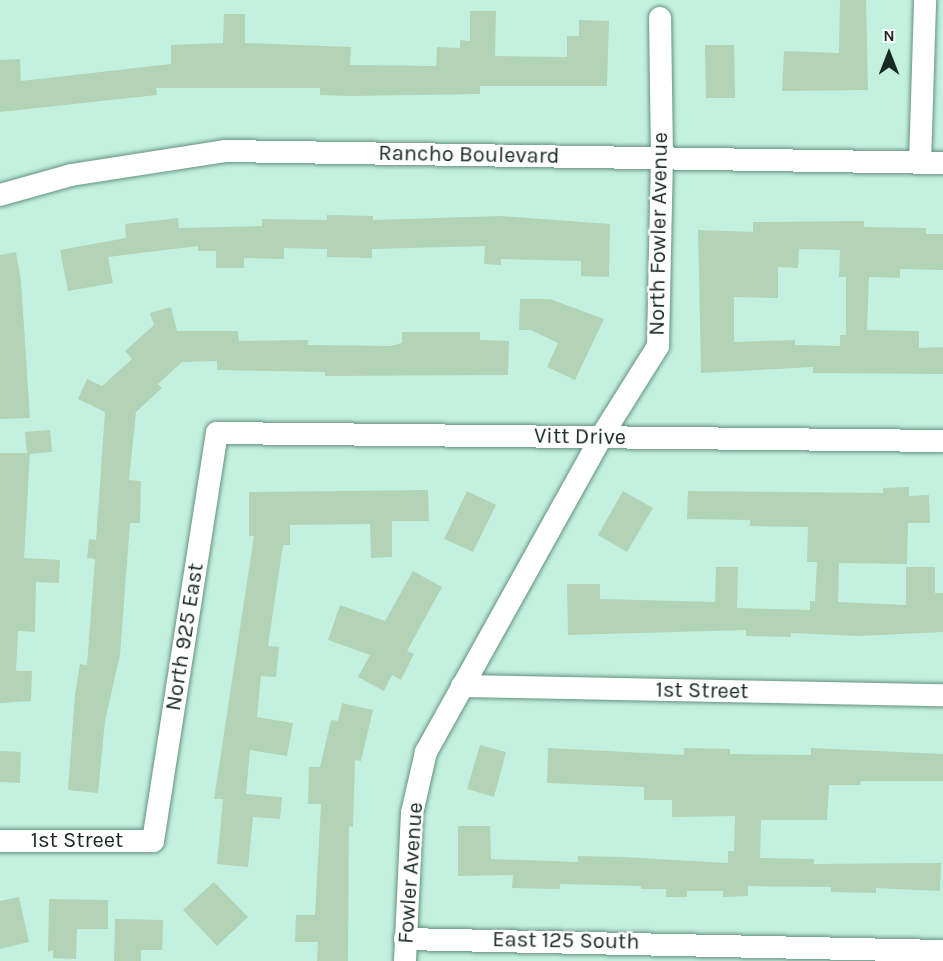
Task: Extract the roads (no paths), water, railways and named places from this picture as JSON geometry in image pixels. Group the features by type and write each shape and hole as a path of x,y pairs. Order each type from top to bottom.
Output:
{"street":[{"path":"920,163 925,0"},
{"name":"North Fowler Avenue","path":"462,686 601,437 658,346 662,158 660,18"},
{"name":"Rancho Boulevard","path":"0,195 71,175 226,151 943,163"},
{"name":"Vitt Drive","path":"217,433 943,441"},
{"name":"North 925 East","path":"153,841 217,433"},
{"name":"1st Street","path":"462,686 943,695"},
{"name":"Fowler Avenue","path":"405,950 412,813 426,752 462,686"},
{"name":"1st Street","path":"0,841 153,841"},
{"name":"East 125 South","path":"405,950 943,951"}]}
